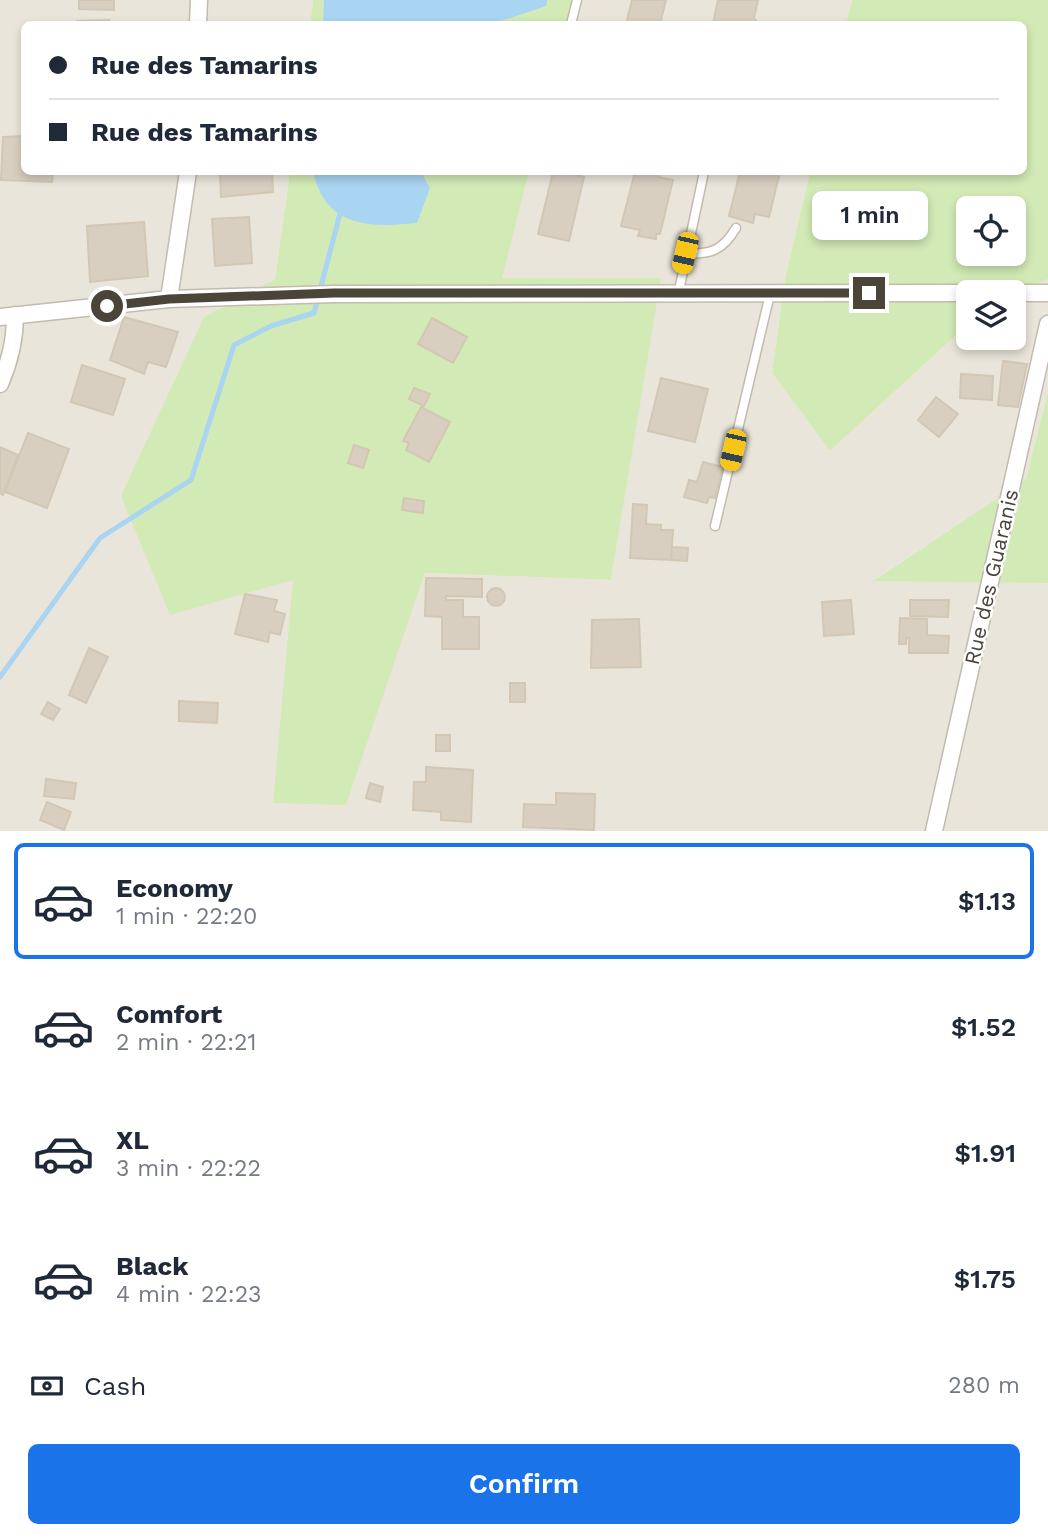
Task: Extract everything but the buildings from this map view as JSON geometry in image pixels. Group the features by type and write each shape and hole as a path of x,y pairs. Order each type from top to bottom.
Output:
{"street":[{"path":"198,21 199,0"},
{"path":"169,299 188,175"},
{"path":"0,384 9,363 16,334 7,316 169,299 334,293 956,293"},
{"path":"1026,293 1048,293"},
{"name":"Rue des Guaranis","path":"934,831 1048,324"}],"lane":[{"path":"572,21 578,0"},
{"path":"678,295 703,175"},
{"path":"685,253 717,252 727,243 736,228"},
{"path":"715,526 769,293"}],"shaded area":[{"path":"0,0 313,0 310,21 21,21 21,175 290,175 275,279 204,317 293,579 346,804 425,573 611,580 660,278 501,278 528,175 809,175 785,279 772,373 830,451 956,335 956,350 1026,350 1026,289 1048,279 1048,392 1026,479 874,580 1048,583 1048,831 0,831"},
{"path":"572,0 852,0 847,21 567,21"}],"green space":[{"path":"313,0 572,0 567,21 310,21"},
{"path":"852,0 1048,0 1048,279 1026,289 1026,280 956,280 956,335 830,451 772,373 785,279 809,175 1027,175 1027,21 847,21"},
{"path":"290,175 528,175 502,278 661,278 611,580 425,573 346,805 273,803 293,580 170,615 121,496 204,317 275,279"},
{"path":"1048,392 1048,583 873,581 1026,479"}],"water":[{"path":"324,0 547,0 546,6 501,21 323,21"},
{"path":"314,175 423,175 430,188 417,223 382,225 366,224 339,214 319,190"}],"waterway":[{"path":"0,677 100,538 191,480 234,345 271,326 314,313 341,210"}],"route":[{"path":"107,306 169,299 334,293 869,293"}]}
